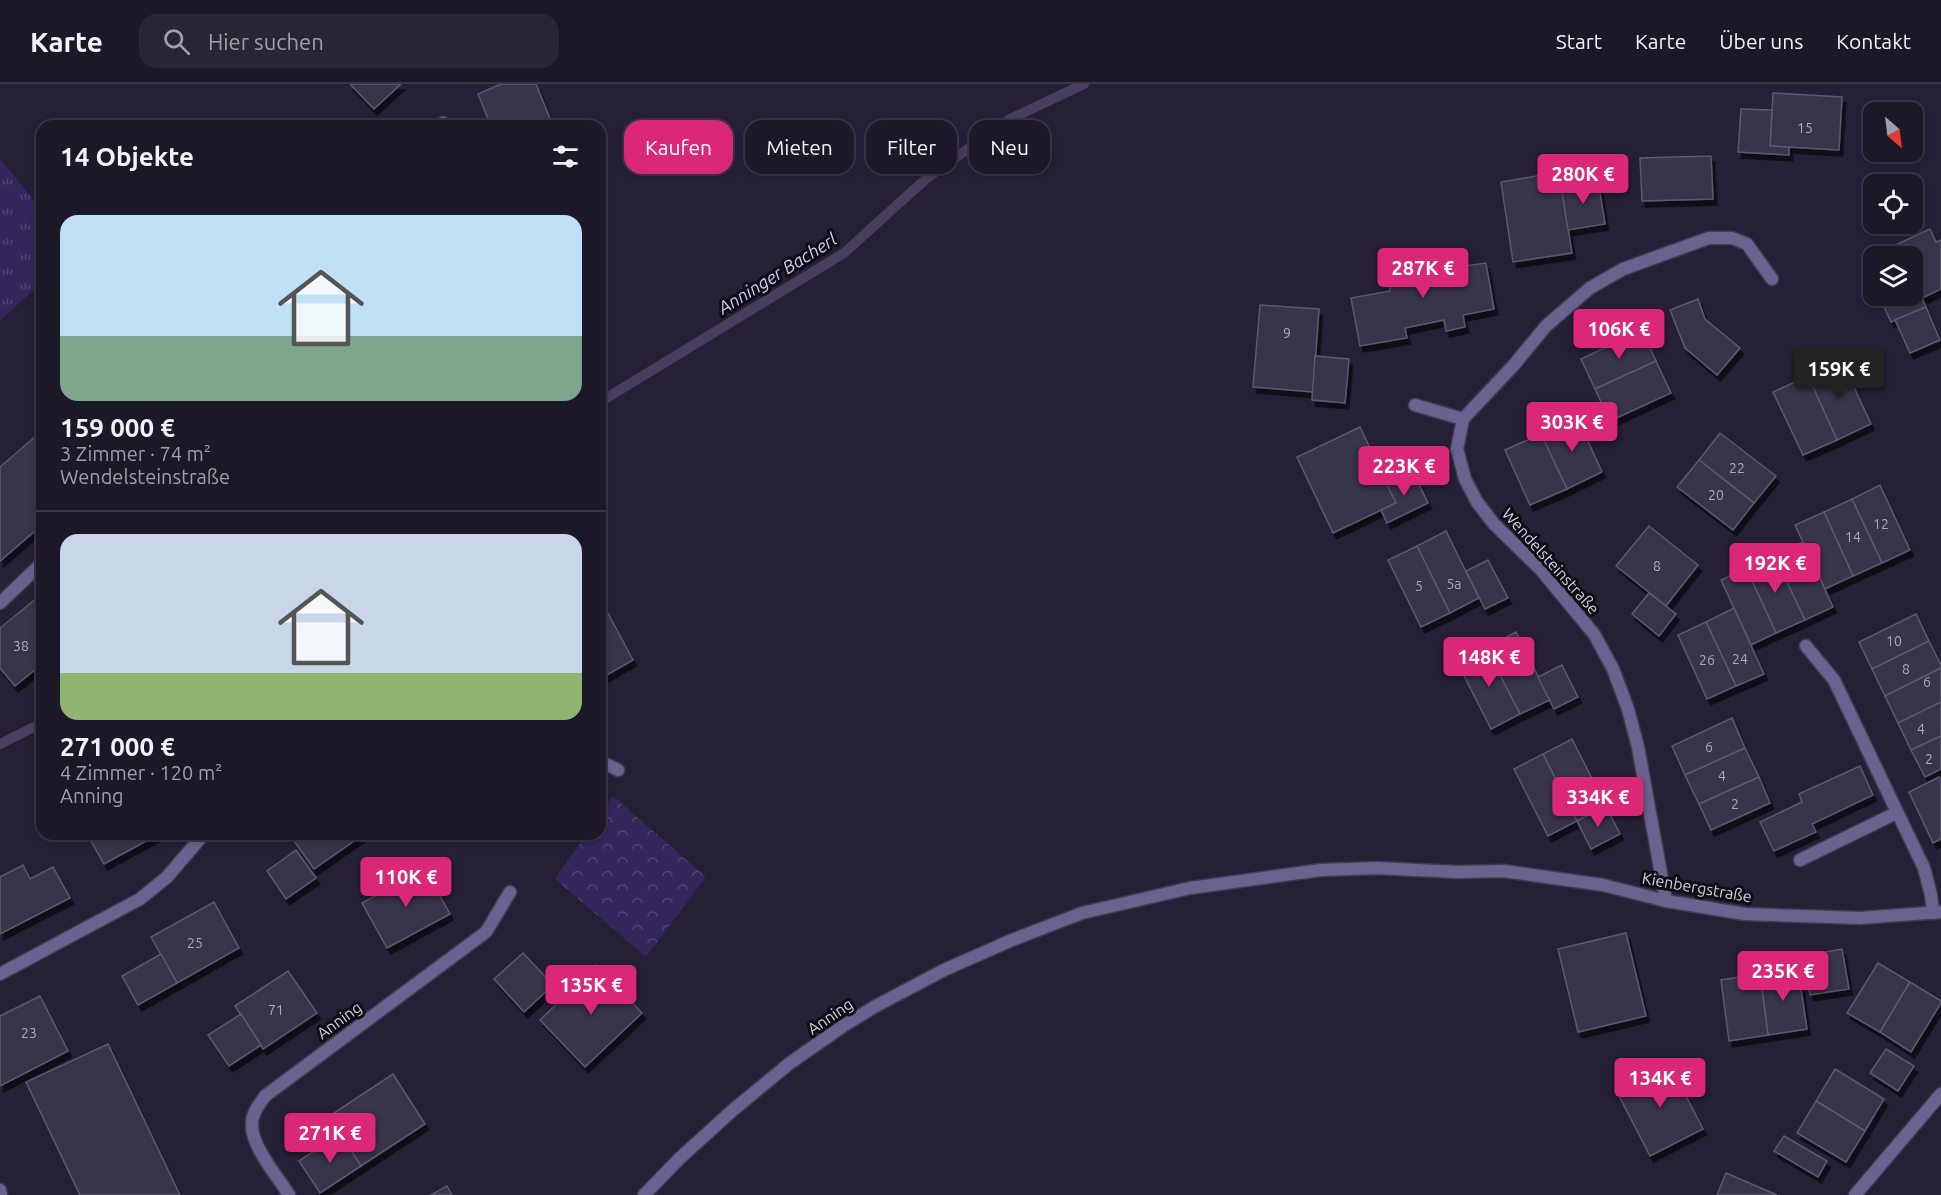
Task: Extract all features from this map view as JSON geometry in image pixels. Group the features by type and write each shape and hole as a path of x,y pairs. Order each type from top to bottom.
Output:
{"street":[{"path":"1415,405 1463,418 1546,326 1590,288 1623,270 1688,245 1709,238 1732,238 1747,244 1772,279"},
{"name":"Wendelsteinstraße","path":"1463,418 1457,448 1465,479 1477,502 1494,524 1541,570 1594,634 1613,669 1628,709 1638,747 1666,901"},
{"path":"0,603 36,569"},
{"name":"Kienbergstraße","path":"874,1007 944,970 1012,939 1083,914 1190,888 1321,870 1377,868 1457,872 1504,871 1603,885 1666,901 1745,914 1860,918 1937,912 1924,868 1834,680 1806,646"},
{"path":"606,764 618,770"},
{"path":"1800,860 1896,813"},
{"path":"0,974 140,899 167,877 199,840"},
{"name":"Anning","path":"289,1195 256,1142 251,1125 255,1110 264,1096 486,932 510,892"},
{"name":"Anning","path":"644,1195 680,1158 733,1110 790,1063 874,1007"},
{"path":"1856,1195 1941,1094"},
{"path":"0,1190 2,1195"}],"green space":[{"path":"0,159 36,203 36,288 0,321"},
{"path":"613,796 706,877 646,957 555,879 582,840 606,840 606,806"}],"building":[{"path":"350,84 401,84 374,109"},
{"path":"501,84 536,84 551,120 489,120 478,94"},
{"path":"1773,93 1842,97 1839,150 1770,146"},
{"path":"1741,109 1772,110 1770,146 1789,147 1789,155 1738,152"},
{"path":"1711,156 1713,199 1642,201 1640,158"},
{"path":"1559,172 1572,253 1513,262 1501,182"},
{"path":"1598,180 1605,224 1568,230 1561,185"},
{"path":"1930,229 1936,242 1941,240 1941,289 1923,298 1923,246 1893,246"},
{"path":"1455,254 1458,267 1486,263 1494,309 1463,315 1465,327 1446,331 1444,320 1405,328 1407,338 1360,346 1351,298 1390,291 1386,266"},
{"path":"1698,299 1705,319 1740,348 1717,375 1685,348 1670,310"},
{"path":"1923,300 1926,307 1891,322 1884,306 1923,306"},
{"path":"1260,305 1319,309 1313,392 1253,387"},
{"path":"1926,307 1940,340 1910,353 1895,320"},
{"path":"1642,330 1656,361 1595,389 1581,359"},
{"path":"1315,356 1349,359 1345,403 1312,400"},
{"path":"1656,361 1671,393 1610,421 1595,389"},
{"path":"1842,361 1871,424 1837,440 1808,376"},
{"path":"1808,376 1837,440 1803,455 1773,392"},
{"path":"1577,417 1602,472 1567,489 1541,434"},
{"path":"1360,427 1396,503 1333,533 1297,457"},
{"path":"1720,433 1776,476 1754,503 1699,460"},
{"path":"1541,434 1567,489 1530,505 1505,450"},
{"path":"36,436 36,530 0,561 0,467"},
{"path":"1699,460 1754,503 1733,530 1677,487"},
{"path":"1412,470 1428,503 1387,523 1381,510 1396,503 1386,483"},
{"path":"1880,485 1910,550 1882,563 1852,499"},
{"path":"1852,499 1882,563 1853,576 1824,512"},
{"path":"1824,512 1853,576 1825,589 1795,525"},
{"path":"1649,526 1698,565 1666,606 1616,566"},
{"path":"1446,531 1479,598 1450,613 1417,546"},
{"path":"1803,542 1833,607 1805,620 1774,555"},
{"path":"1417,546 1450,613 1421,627 1388,560"},
{"path":"1774,555 1805,620 1776,633 1746,568"},
{"path":"1488,560 1508,598 1485,609 1466,571"},
{"path":"1746,568 1776,633 1751,645 1721,580"},
{"path":"1649,593 1676,614 1659,636 1632,614"},
{"path":"36,599 36,669 15,686 0,668 0,628"},
{"path":"1734,608 1764,674 1736,686 1706,622"},
{"path":"606,609 633,660 606,676"},
{"path":"1916,614 1929,641 1872,669 1859,642"},
{"path":"1706,622 1736,686 1707,699 1678,635"},
{"path":"1516,632 1550,700 1520,714 1486,648"},
{"path":"1929,641 1941,668 1885,696 1872,669"},
{"path":"1486,648 1520,714 1491,729 1457,662"},
{"path":"1562,665 1578,697 1554,709 1538,677"},
{"path":"1941,668 1941,702 1898,723 1885,696"},
{"path":"1941,702 1941,736 1911,750 1898,723"},
{"path":"1732,718 1745,748 1685,775 1672,746"},
{"path":"1941,736 1941,769 1925,777 1911,750"},
{"path":"1572,739 1606,806 1577,821 1543,754"},
{"path":"1745,748 1759,777 1699,804 1685,775"},
{"path":"1543,754 1577,821 1548,836 1514,769"},
{"path":"1860,766 1873,795 1812,824 1816,832 1774,851 1760,822 1802,802 1799,794"},
{"path":"1759,777 1770,803 1711,830 1699,804"},
{"path":"1939,777 1941,781 1941,839 1933,843 1909,792"},
{"path":"1606,806 1620,834 1591,849 1577,821"},
{"path":"90,840 148,840 104,864"},
{"path":"293,840 355,840 314,869"},
{"path":"296,850 316,878 286,899 267,871"},
{"path":"23,865 30,879 53,867 70,898 0,934 0,877"},
{"path":"425,869 450,914 387,948 362,903"},
{"path":"214,902 239,948 177,983 151,937"},
{"path":"1626,933 1646,1016 1578,1032 1558,949"},
{"path":"1842,949 1849,989 1810,995 1803,956"},
{"path":"523,953 553,985 524,1012 494,979"},
{"path":"161,954 177,983 138,1005 122,976"},
{"path":"1878,963 1910,982 1880,1032 1847,1013"},
{"path":"597,965 642,1013 585,1067 540,1020"},
{"path":"1798,969 1807,1029 1768,1035 1760,974"},
{"path":"288,971 317,1013 263,1049 235,1006"},
{"path":"1760,974 1768,1035 1729,1041 1721,980"},
{"path":"1910,982 1941,1001 1911,1052 1880,1032"},
{"path":"40,996 68,1051 0,1086 0,1016"},
{"path":"241,1014 261,1045 229,1066 208,1035"},
{"path":"108,1044 180,1195 80,1195 26,1082"},
{"path":"1886,1049 1914,1066 1898,1091 1870,1073"},
{"path":"1669,1063 1703,1129 1650,1156 1616,1090"},
{"path":"1835,1069 1884,1099 1865,1131 1816,1101"},
{"path":"393,1074 425,1124 361,1166 328,1117"},
{"path":"1816,1101 1865,1131 1846,1162 1797,1133"},
{"path":"340,1134 361,1166 320,1193 299,1161"},
{"path":"1784,1136 1827,1161 1818,1177 1774,1151"},
{"path":"1726,1173 1777,1195 1717,1195"},
{"path":"447,1186 452,1195 431,1195"}],"waterway":[{"name":"Anninger Bacherl","path":"606,398 844,253 927,178 1010,119 1084,84"},
{"name":"Anninger Bacherl","path":"0,744 36,726"}]}
